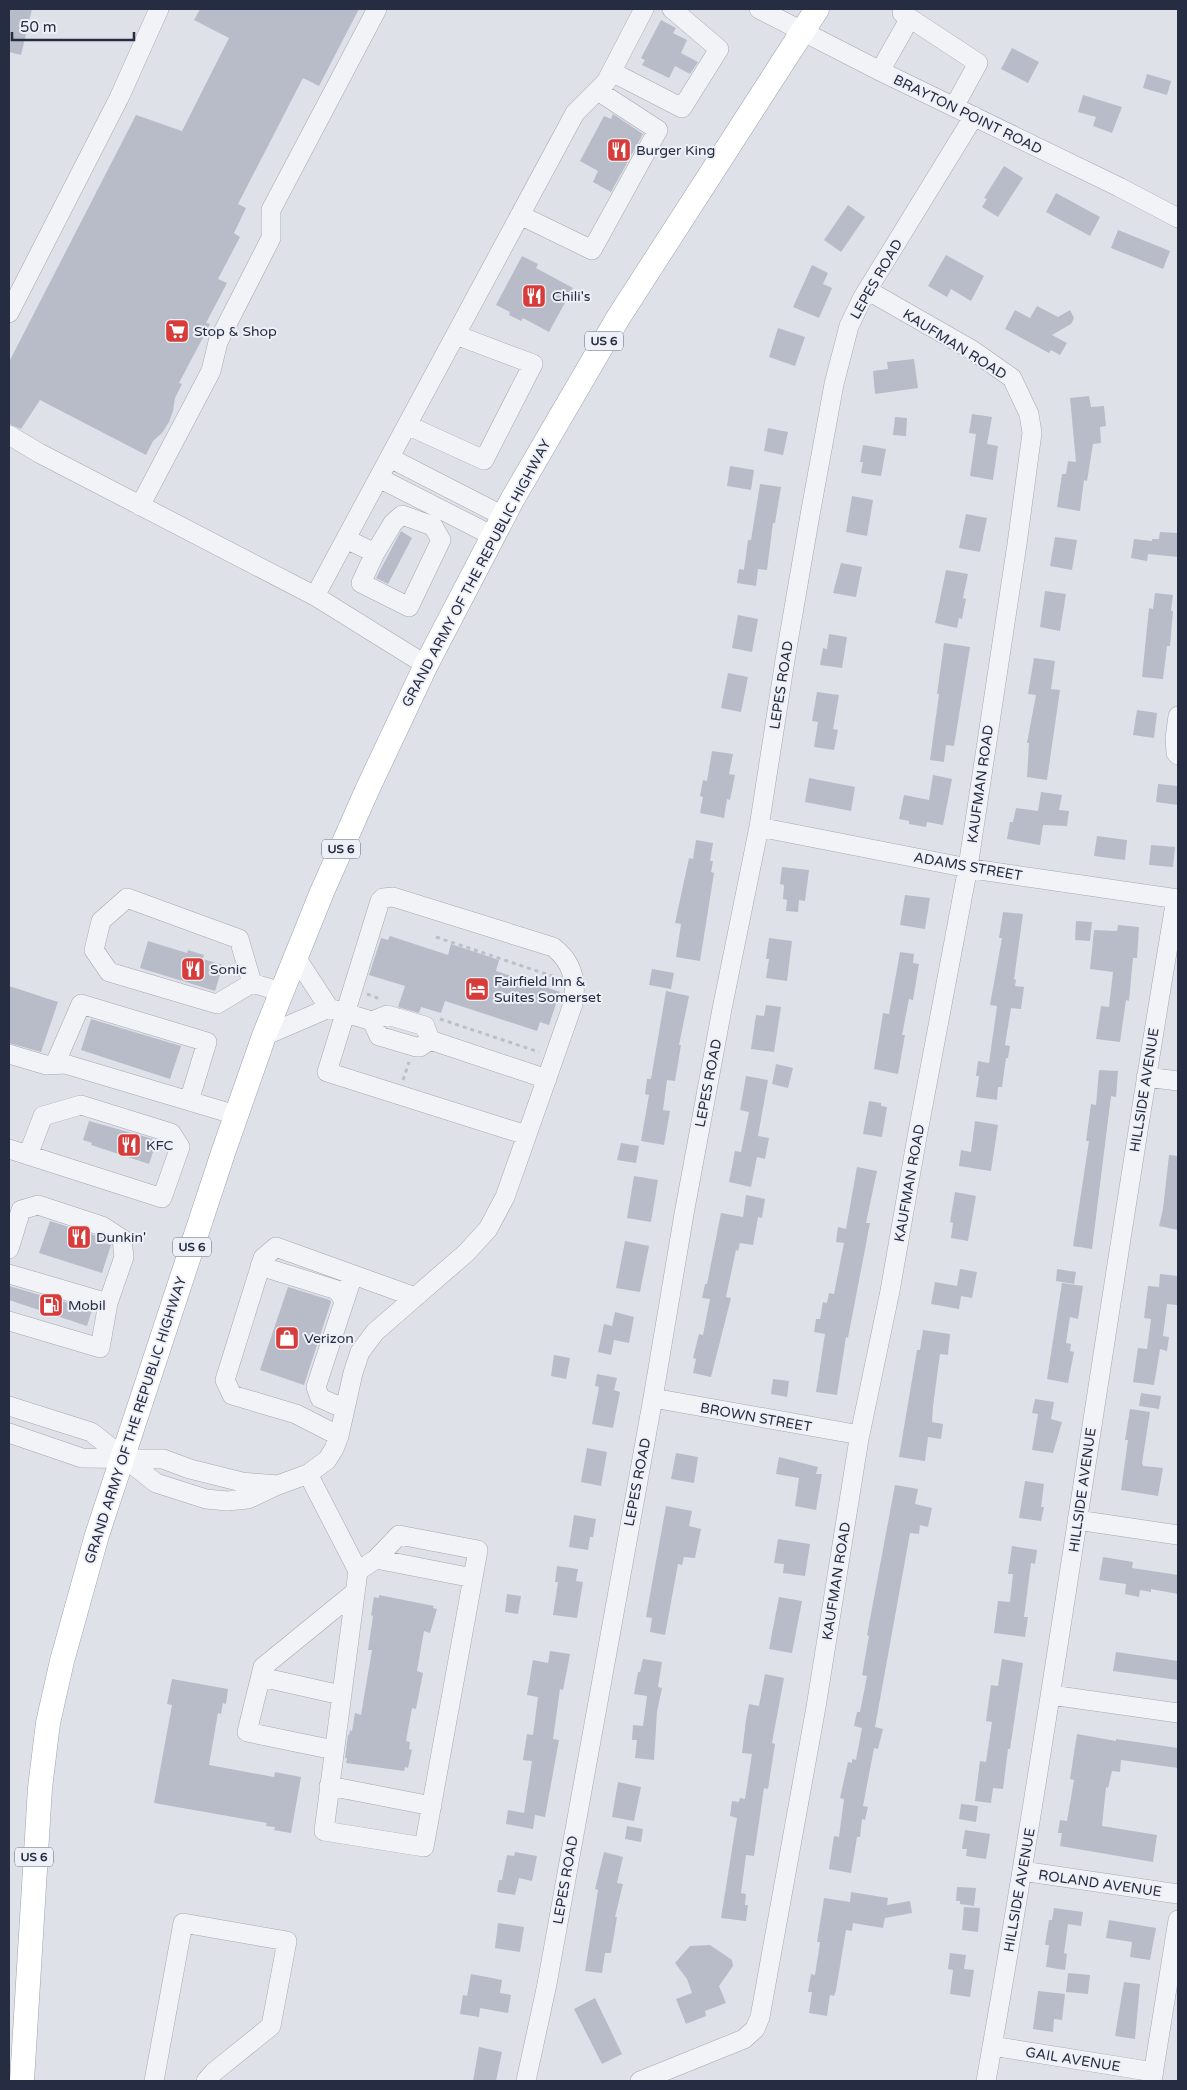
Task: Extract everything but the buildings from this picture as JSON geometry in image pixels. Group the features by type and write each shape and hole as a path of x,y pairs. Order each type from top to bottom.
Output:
{"main road":[{"name":"GRAND ARMY OF THE REPUBLIC HIGHWAY","path":"22,2081 36,1836 48,1723 80,1589 236,1115 264,1036 322,892 426,665 498,526 618,318 817,9"}],"street":[{"path":"9,313 119,98 159,9"},
{"path":"140,506 211,371 218,342 272,238 271,210 377,9"},
{"path":"315,596 575,113 606,82 644,9"},
{"path":"612,72 682,108 719,49 672,9"},
{"name":"BRAYTON POINT ROAD","path":"759,9 1178,218"},
{"path":"880,71 903,12 978,63 954,107"},
{"path":"520,215 592,250 658,130 598,91"},
{"name":"LEPES ROAD","path":"526,2081 547,1984 653,1398 682,1224 722,1009 759,827 788,640 834,384 849,326 867,290 974,116"},
{"name":"KAUFMAN ROAD","path":"640,2081 744,2039 755,2029 760,2017 816,1707 860,1435 890,1291 916,1137 968,868 1032,433 1029,414 1012,378 972,350 867,290"},
{"path":"407,425 484,460 533,364 456,335"},
{"path":"9,434 38,453 315,596 426,665"},
{"path":"390,458 498,526"},
{"path":"379,478 498,526"},
{"path":"402,516 433,526 441,540 409,607 361,582 375,553 393,524 402,516"},
{"path":"346,539 375,553"},
{"path":"1178,716 1175,738 1176,754 1178,755"},
{"name":"ADAMS STREET","path":"759,827 968,868 1177,899"},
{"path":"9,1406 91,1432 156,1483 206,1498 227,1501 248,1498 308,1474 327,1460 339,1436 353,1373 360,1352 375,1332 466,1253 488,1229 505,1197 573,1004 575,981 568,962 554,947 394,897 383,898 380,901 337,1010 327,1072 526,1135"},
{"path":"252,983 239,939 127,898 100,921 94,950 109,972 217,1004 252,983 282,992"},
{"name":"HILLSIDE AVENUE","path":"986,2081 1051,1695 1146,1077 1177,899"},
{"path":"296,956 337,1010 372,1021 379,1036 416,1047 420,1047 430,1040 546,1078"},
{"path":"55,1064 81,1004 207,1042 189,1101"},
{"path":"264,1036 337,1010"},
{"path":"9,1054 46,1065 65,1064 236,1115"},
{"path":"1146,1077 1178,1081"},
{"path":"9,1149 162,1198 180,1148 170,1133 81,1105 43,1116 28,1155"},
{"path":"9,1249 21,1210 38,1205 102,1226 122,1239 124,1257 108,1303 100,1348 9,1321"},
{"path":"339,1436 296,1414 232,1395 225,1380 263,1258 276,1247 415,1296"},
{"path":"260,1266 336,1290 344,1301"},
{"path":"9,1274 108,1303"},
{"path":"345,1410 320,1398 316,1387 353,1275"},
{"name":"BROWN STREET","path":"653,1398 860,1435"},
{"path":"9,1433 82,1458 163,1459 190,1469 242,1482 278,1485"},
{"path":"308,1474 358,1571 324,1831 424,1847 478,1550 399,1535 376,1559 358,1571"},
{"path":"1077,1520 1178,1535"},
{"path":"376,1559 473,1578"},
{"path":"334,1750 247,1732 263,1667 355,1592"},
{"path":"261,1677 342,1696"},
{"path":"1051,1695 1178,1713"},
{"path":"330,1786 432,1806"},
{"name":"ROLAND AVENUE","path":"1022,1871 1178,1894"},
{"path":"1153,2077 1178,1920"},
{"path":"154,2081 183,1923 287,1942 271,2026 214,2072 206,2081"},
{"name":"GAIL AVENUE","path":"992,2046 1153,2077"}],"path":[{"path":"436,937 563,979"},
{"path":"360,992 388,1001"},
{"path":"438,1018 544,1054"},
{"path":"400,1088 410,1057"}],"place":[{"name":"Burger King","path":"619,150"},
{"name":"Chili's","path":"534,296"},
{"name":"Stop & Shop","path":"177,331"},
{"name":"Sonic","path":"193,969"},
{"name":"Fairfield Inn & Suites Somerset","path":"477,989"},
{"name":"KFC","path":"129,1145"},
{"name":"Dunkin'","path":"79,1237"},
{"name":"Mobil","path":"51,1305"},
{"name":"Verizon","path":"287,1338"}]}
